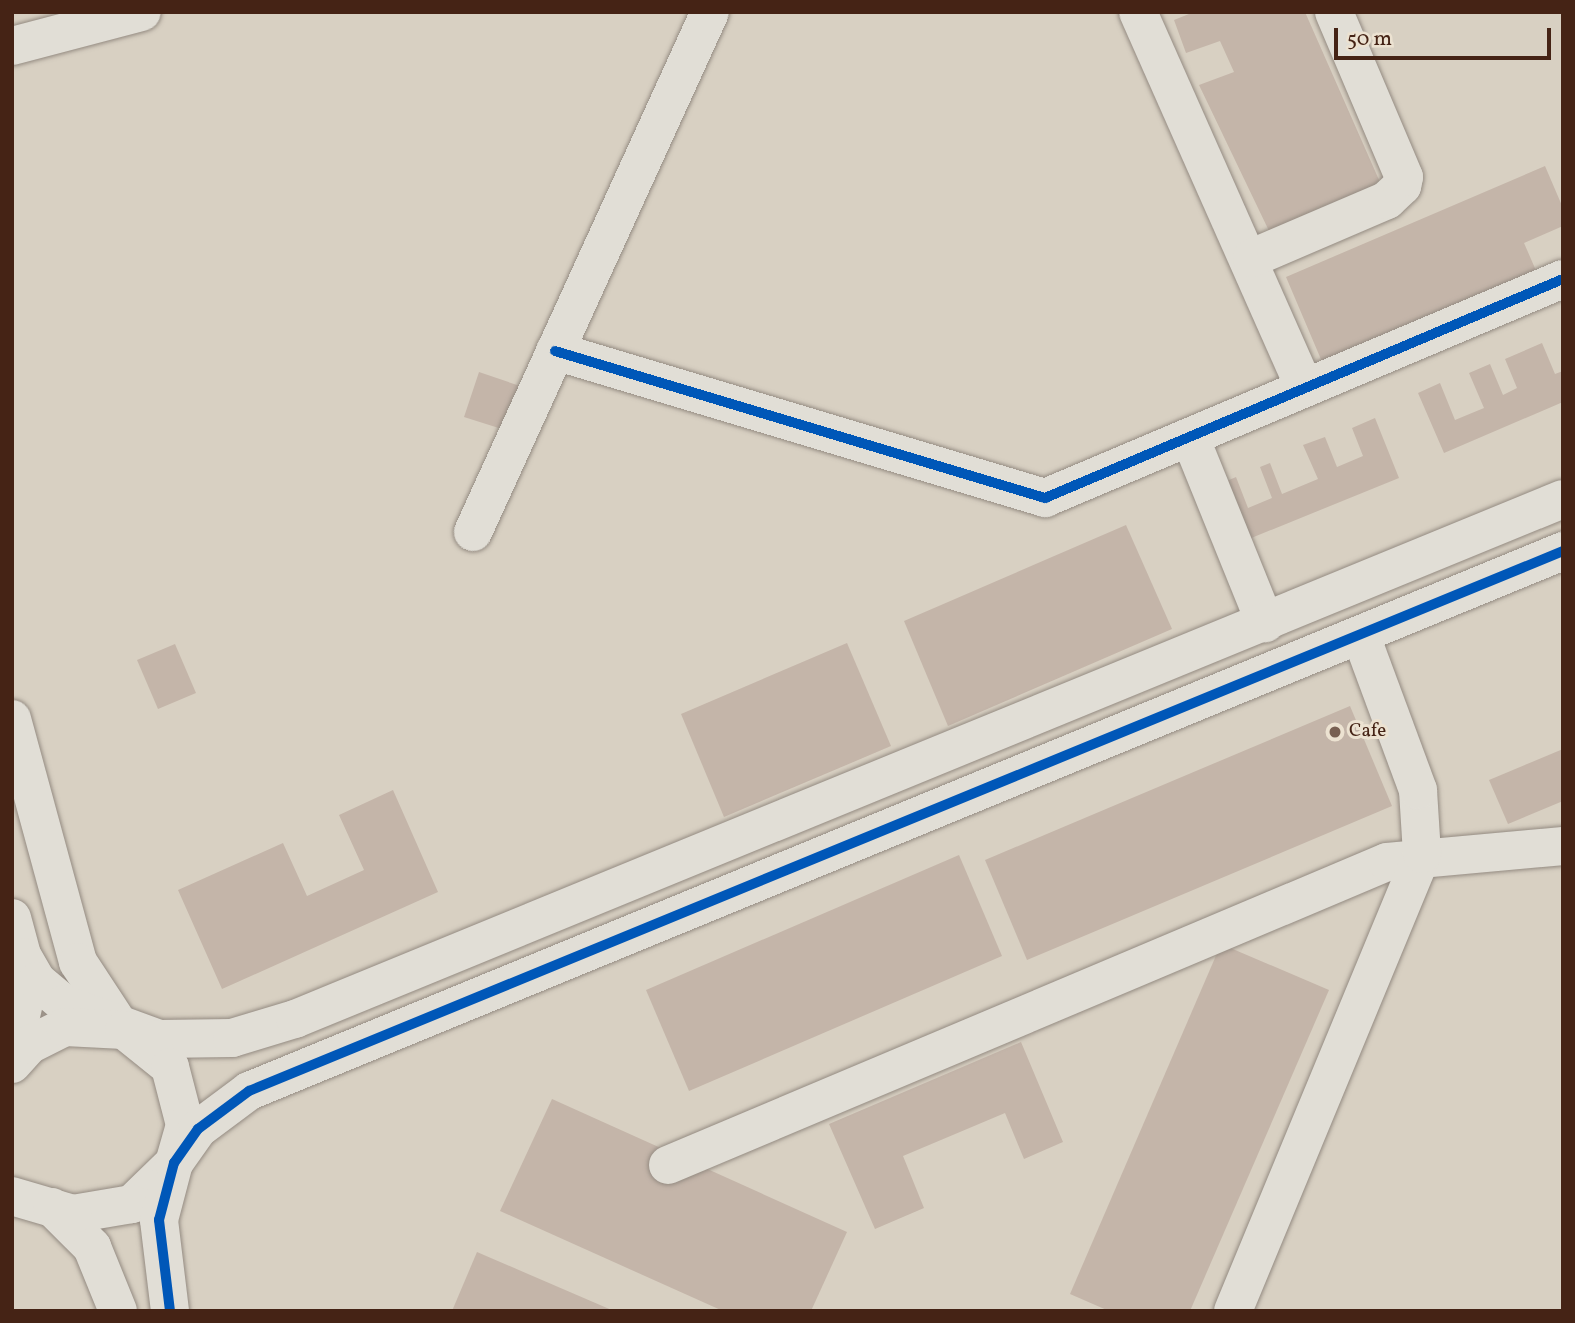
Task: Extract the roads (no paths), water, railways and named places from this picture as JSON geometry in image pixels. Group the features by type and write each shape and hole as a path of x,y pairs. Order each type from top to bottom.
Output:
{"street":[{"path":"12,46 142,12"},
{"path":"473,532 710,12"},
{"path":"1138,12 1252,258 1305,388"},
{"path":"1252,258 1387,200 1402,186 1404,177 1334,12"},
{"path":"555,351 1045,498 1563,279"},
{"path":"1190,437 1265,623"},
{"path":"12,1064 29,1045 65,1027 124,1030 194,1043 295,1019 1563,499"},
{"path":"12,1196 93,1215 132,1205 174,1163 198,1129 249,1091 1563,551"},
{"path":"1233,1311 1422,854 1418,790 1361,636"},
{"path":"12,719 78,962 124,1030"},
{"path":"937,757 956,801"},
{"path":"668,1165 1136,965 1387,862 1422,854 1514,854 1563,846"},
{"path":"12,918 23,957 28,1002 12,1055"},
{"path":"23,957 51,995 124,1030 157,1052 179,1085 184,1125 159,1220 170,1311"},
{"path":"12,1176 54,1208 92,1247 118,1311"}],"place":[{"name":"Cafe","path":"1335,732"}]}
